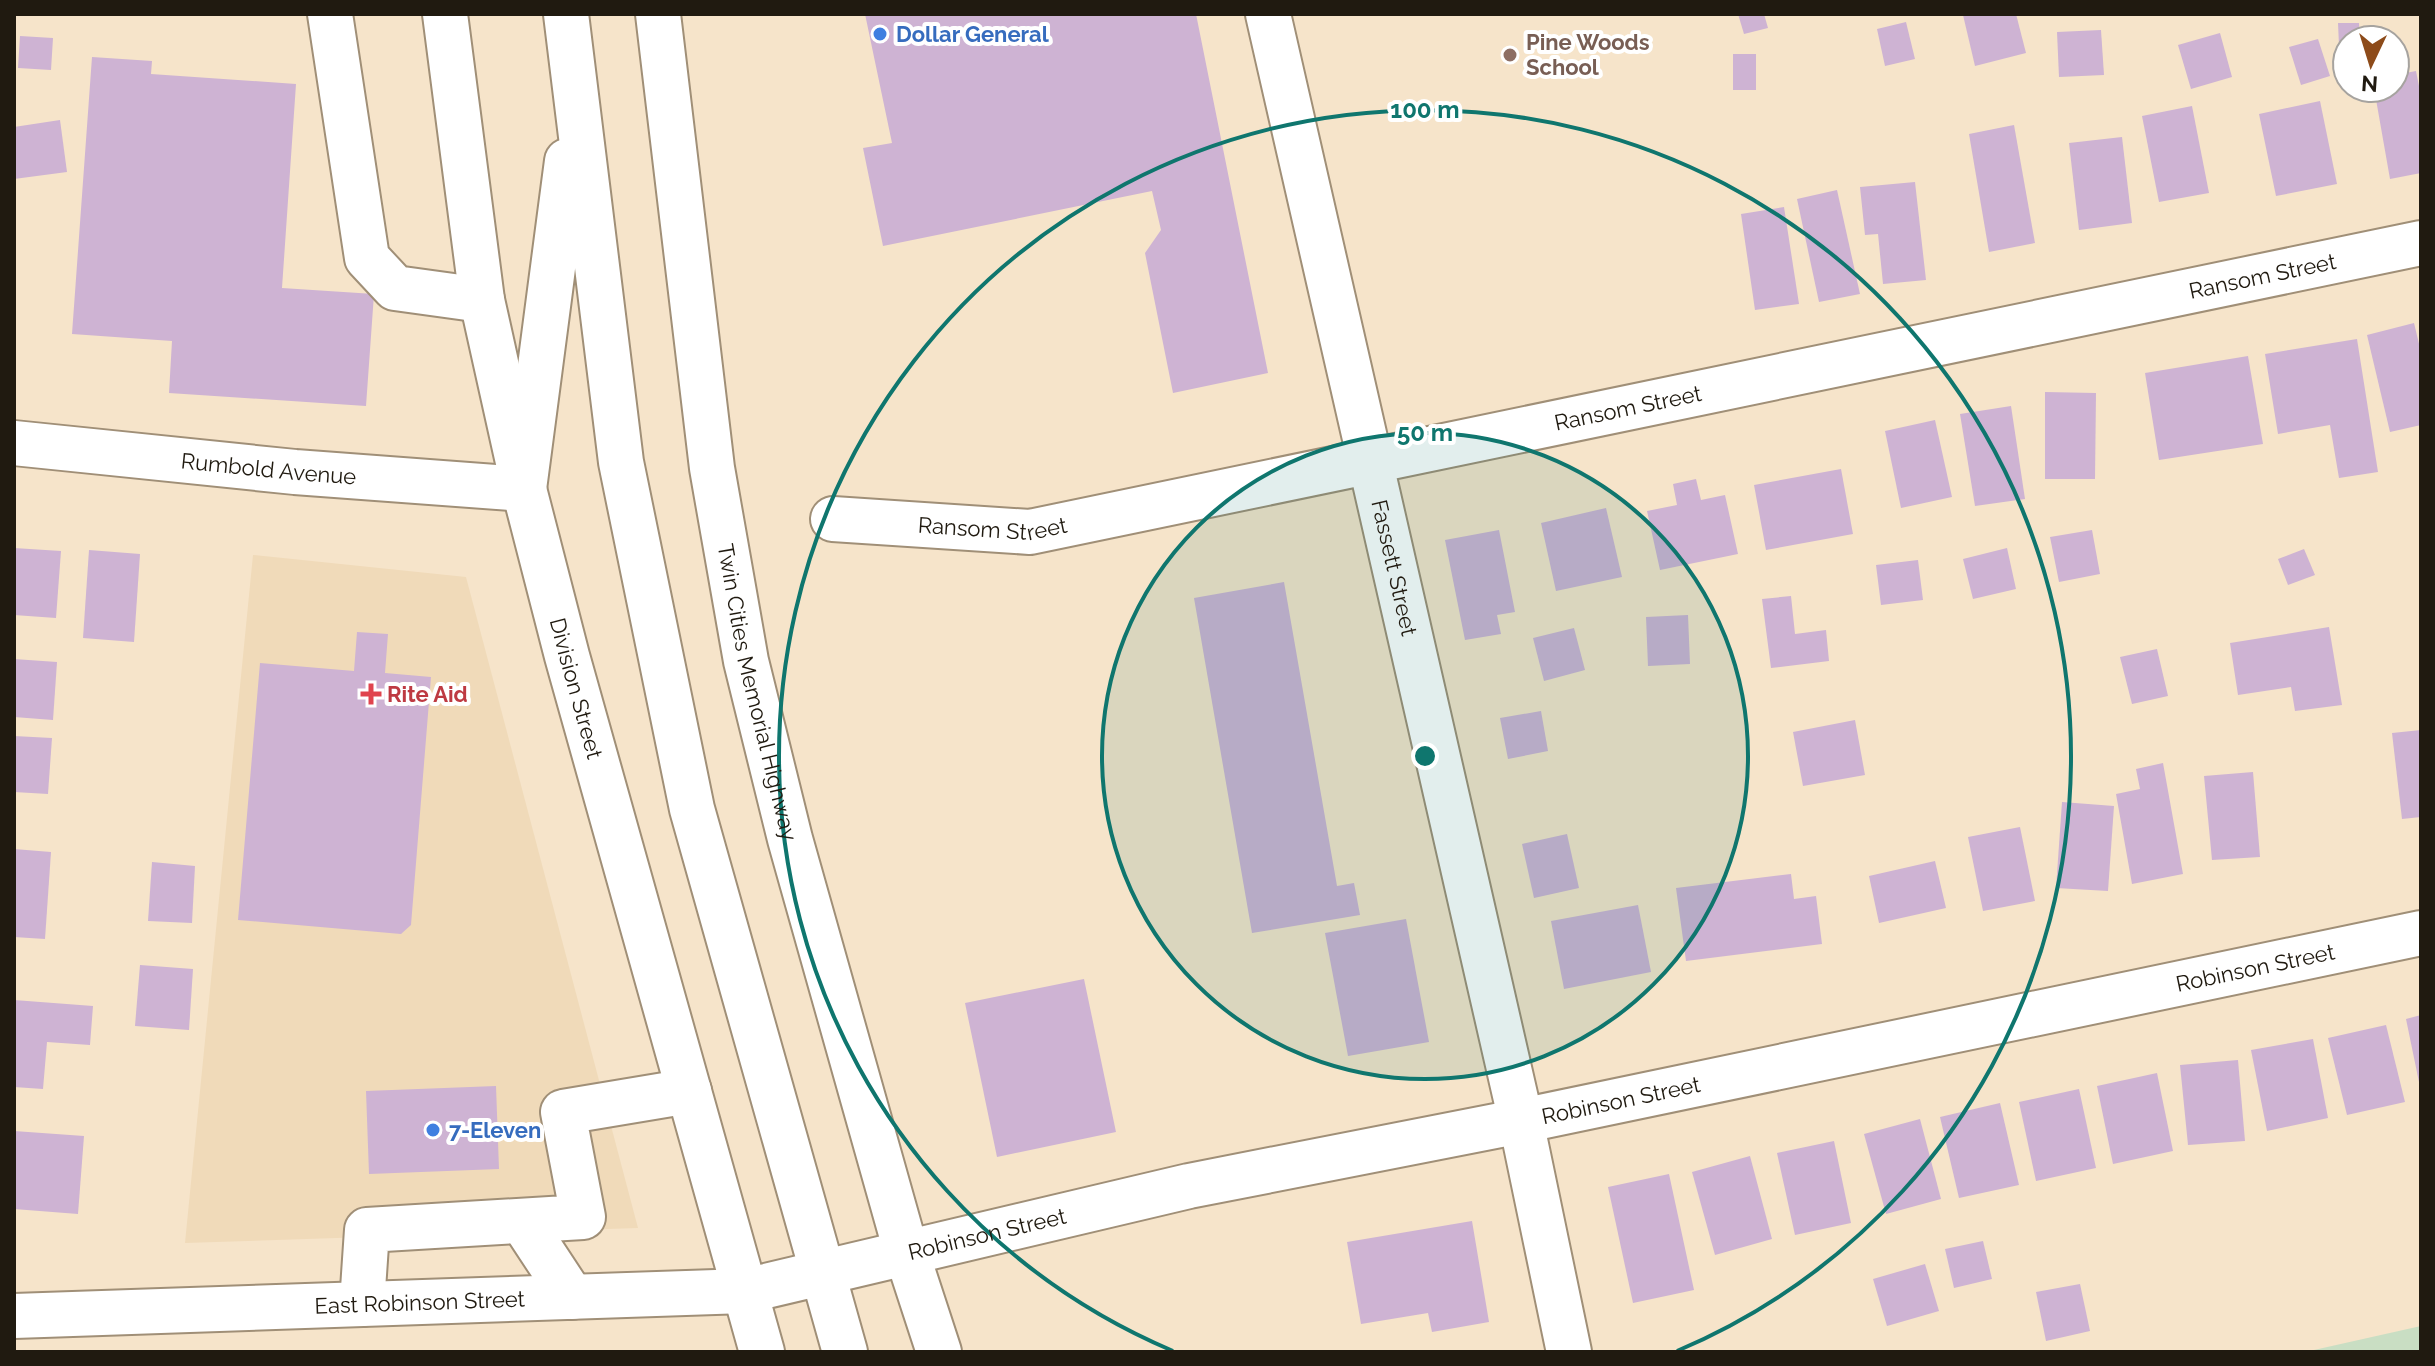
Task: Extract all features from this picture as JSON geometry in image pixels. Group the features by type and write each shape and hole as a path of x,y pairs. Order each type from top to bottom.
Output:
{"street":[{"name":"Division Street","path":"445,14 482,300 524,489 762,1352"},
{"path":"566,14 574,103 621,462 692,809 845,1352"},
{"name":"Twin Cities Memorial Highway","path":"658,14 712,468 746,661 790,839 906,1251 939,1352"},
{"name":"Fassett Street","path":"1268,14 1368,464 1521,1121 1569,1352"},
{"path":"323,15 367,258 395,288 482,300"},
{"path":"524,489 574,103"},
{"name":"Ransom Street","path":"833,519 1030,532 2421,243"},
{"name":"Rumbold Avenue","path":"14,443 295,472 524,489"},
{"name":"Robinson Street","path":"822,1272 1189,1186 1521,1121 2421,933"},
{"path":"362,1304 367,1230 583,1217 563,1112 689,1091"},
{"path":"522,1221 572,1297"},
{"name":"East Robinson Street","path":"14,1316 745,1291 822,1272"}],"shaded area":[{"path":"253,555 466,577 638,1228 185,1243"}],"green space":[{"path":"2421,1326 2421,1352 2305,1352"}],"building":[{"path":"865,14 1196,14 1268,373 1173,393 1145,253 1161,230 1152,191 883,246 863,148 892,143"},
{"path":"1738,14 1764,14 1768,28 1744,34"},
{"path":"2016,14 2026,53 1975,66 1963,15"},
{"path":"1906,22 1915,59 1885,66 1877,29"},
{"path":"2101,30 2104,75 2059,77 2057,32"},
{"path":"2220,33 2232,77 2191,89 2178,45"},
{"path":"20,36 53,38 51,70 18,68"},
{"path":"2318,39 2330,76 2301,85 2289,47"},
{"path":"1733,54 1756,54 1756,90 1733,90"},
{"path":"92,57 152,61 151,74 296,84 282,288 374,294 366,406 169,393 172,341 72,334"},
{"path":"2416,71 2421,96 2421,173 2390,179 2377,104 2411,104 2411,72"},
{"path":"2320,101 2337,184 2276,196 2259,114"},
{"path":"2192,106 2209,193 2159,202 2142,116"},
{"path":"60,120 67,172 14,179 14,127"},
{"path":"2014,125 2035,243 1989,252 1969,134"},
{"path":"2122,137 2132,223 2079,230 2069,143"},
{"path":"1915,182 1926,280 1883,284 1878,234 1865,235 1860,187"},
{"path":"1837,190 1860,294 1819,302 1797,199"},
{"path":"1784,207 1799,304 1755,310 1741,214"},
{"path":"2414,323 2421,352 2421,425 2390,432 2367,335"},
{"path":"2357,339 2378,472 2339,478 2330,425 2278,434 2265,354"},
{"path":"2248,356 2263,444 2159,460 2145,373"},
{"path":"2045,392 2096,393 2095,479 2045,479"},
{"path":"2011,406 2025,499 1975,506 1960,414"},
{"path":"1935,420 1952,497 1901,508 1885,431"},
{"path":"1841,469 1853,534 1766,550 1754,485"},
{"path":"1696,479 1701,500 1725,495 1738,554 1660,570 1647,511 1677,505 1673,484"},
{"path":"1606,508 1622,577 1556,591 1541,523"},
{"path":"1499,530 1515,612 1497,615 1501,634 1465,640 1445,540"},
{"path":"2092,530 2100,574 2059,582 2050,537"},
{"path":"14,548 61,551 56,618 14,615"},
{"path":"2007,548 2016,589 1973,599 1963,559"},
{"path":"2304,549 2315,575 2288,585 2278,559"},
{"path":"89,550 140,554 134,642 83,638"},
{"path":"1918,560 1923,600 1881,605 1876,565"},
{"path":"1284,582 1337,886 1354,883 1360,915 1252,933 1194,598"},
{"path":"1791,596 1795,634 1826,630 1829,661 1771,668 1762,599"},
{"path":"1688,615 1690,664 1648,666 1646,617"},
{"path":"2329,627 2342,705 2295,711 2291,687 2238,695 2230,643"},
{"path":"1574,628 1585,670 1544,681 1533,638"},
{"name":"Rite Aid","path":"357,632 388,634 385,673 431,677 411,925 401,934 238,920 260,663 354,671"},
{"path":"2157,649 2168,696 2132,704 2120,657"},
{"path":"14,659 57,662 53,720 14,717"},
{"path":"1541,711 1548,751 1508,759 1500,718"},
{"path":"1855,720 1865,775 1803,786 1793,732"},
{"path":"2421,730 2421,817 2402,819 2392,733"},
{"path":"14,736 52,738 48,794 14,792"},
{"path":"2163,763 2183,874 2132,884 2116,794 2140,789 2136,769"},
{"path":"2253,772 2260,857 2212,860 2204,776"},
{"path":"2062,802 2114,806 2108,891 2056,888"},
{"path":"2020,827 2035,901 1983,911 1968,837"},
{"path":"1567,834 1579,888 1534,898 1522,844"},
{"path":"14,849 51,852 45,939 14,937"},
{"path":"1935,861 1946,908 1879,923 1869,876"},
{"path":"152,862 195,866 192,923 148,921"},
{"path":"1791,874 1794,899 1816,896 1822,944 1686,961 1676,888"},
{"path":"1638,905 1651,972 1564,989 1551,921"},
{"path":"1406,919 1429,1042 1348,1056 1325,933"},
{"path":"140,965 193,969 189,1030 135,1026"},
{"path":"1084,979 1116,1132 997,1157 965,1003"},
{"path":"14,1000 93,1006 90,1045 47,1042 43,1089 14,1087"},
{"path":"2421,1015 2421,1087 2420,1087 2406,1019"},
{"path":"2386,1025 2405,1102 2347,1115 2328,1038"},
{"path":"2313,1039 2328,1118 2267,1131 2251,1050"},
{"path":"2238,1060 2245,1141 2188,1145 2180,1065"},
{"path":"2157,1073 2173,1151 2113,1164 2097,1086"},
{"name":"7-Eleven","path":"496,1086 499,1169 369,1174 366,1091"},
{"path":"2079,1089 2096,1168 2036,1181 2019,1102"},
{"path":"2000,1103 2019,1185 1959,1198 1940,1117"},
{"path":"1920,1119 1941,1199 1886,1214 1864,1134"},
{"path":"14,1131 84,1136 78,1214 14,1209"},
{"path":"1834,1141 1851,1223 1795,1235 1777,1153"},
{"path":"1750,1156 1772,1239 1715,1255 1692,1172"},
{"path":"1669,1174 1694,1290 1633,1303 1608,1187"},
{"path":"1472,1221 1489,1322 1432,1332 1428,1313 1361,1324 1347,1242"},
{"path":"1983,1241 1992,1279 1954,1288 1945,1249"},
{"path":"1925,1264 1939,1311 1887,1326 1873,1279"},
{"path":"2080,1284 2090,1331 2046,1341 2036,1292"}],"place":[{"name":"Dollar General","path":"880,34"},
{"name":"Pine Woods School","path":"1510,55"},
{"name":"Rite Aid","path":"371,694"},
{"name":"7-Eleven","path":"433,1130"}]}
